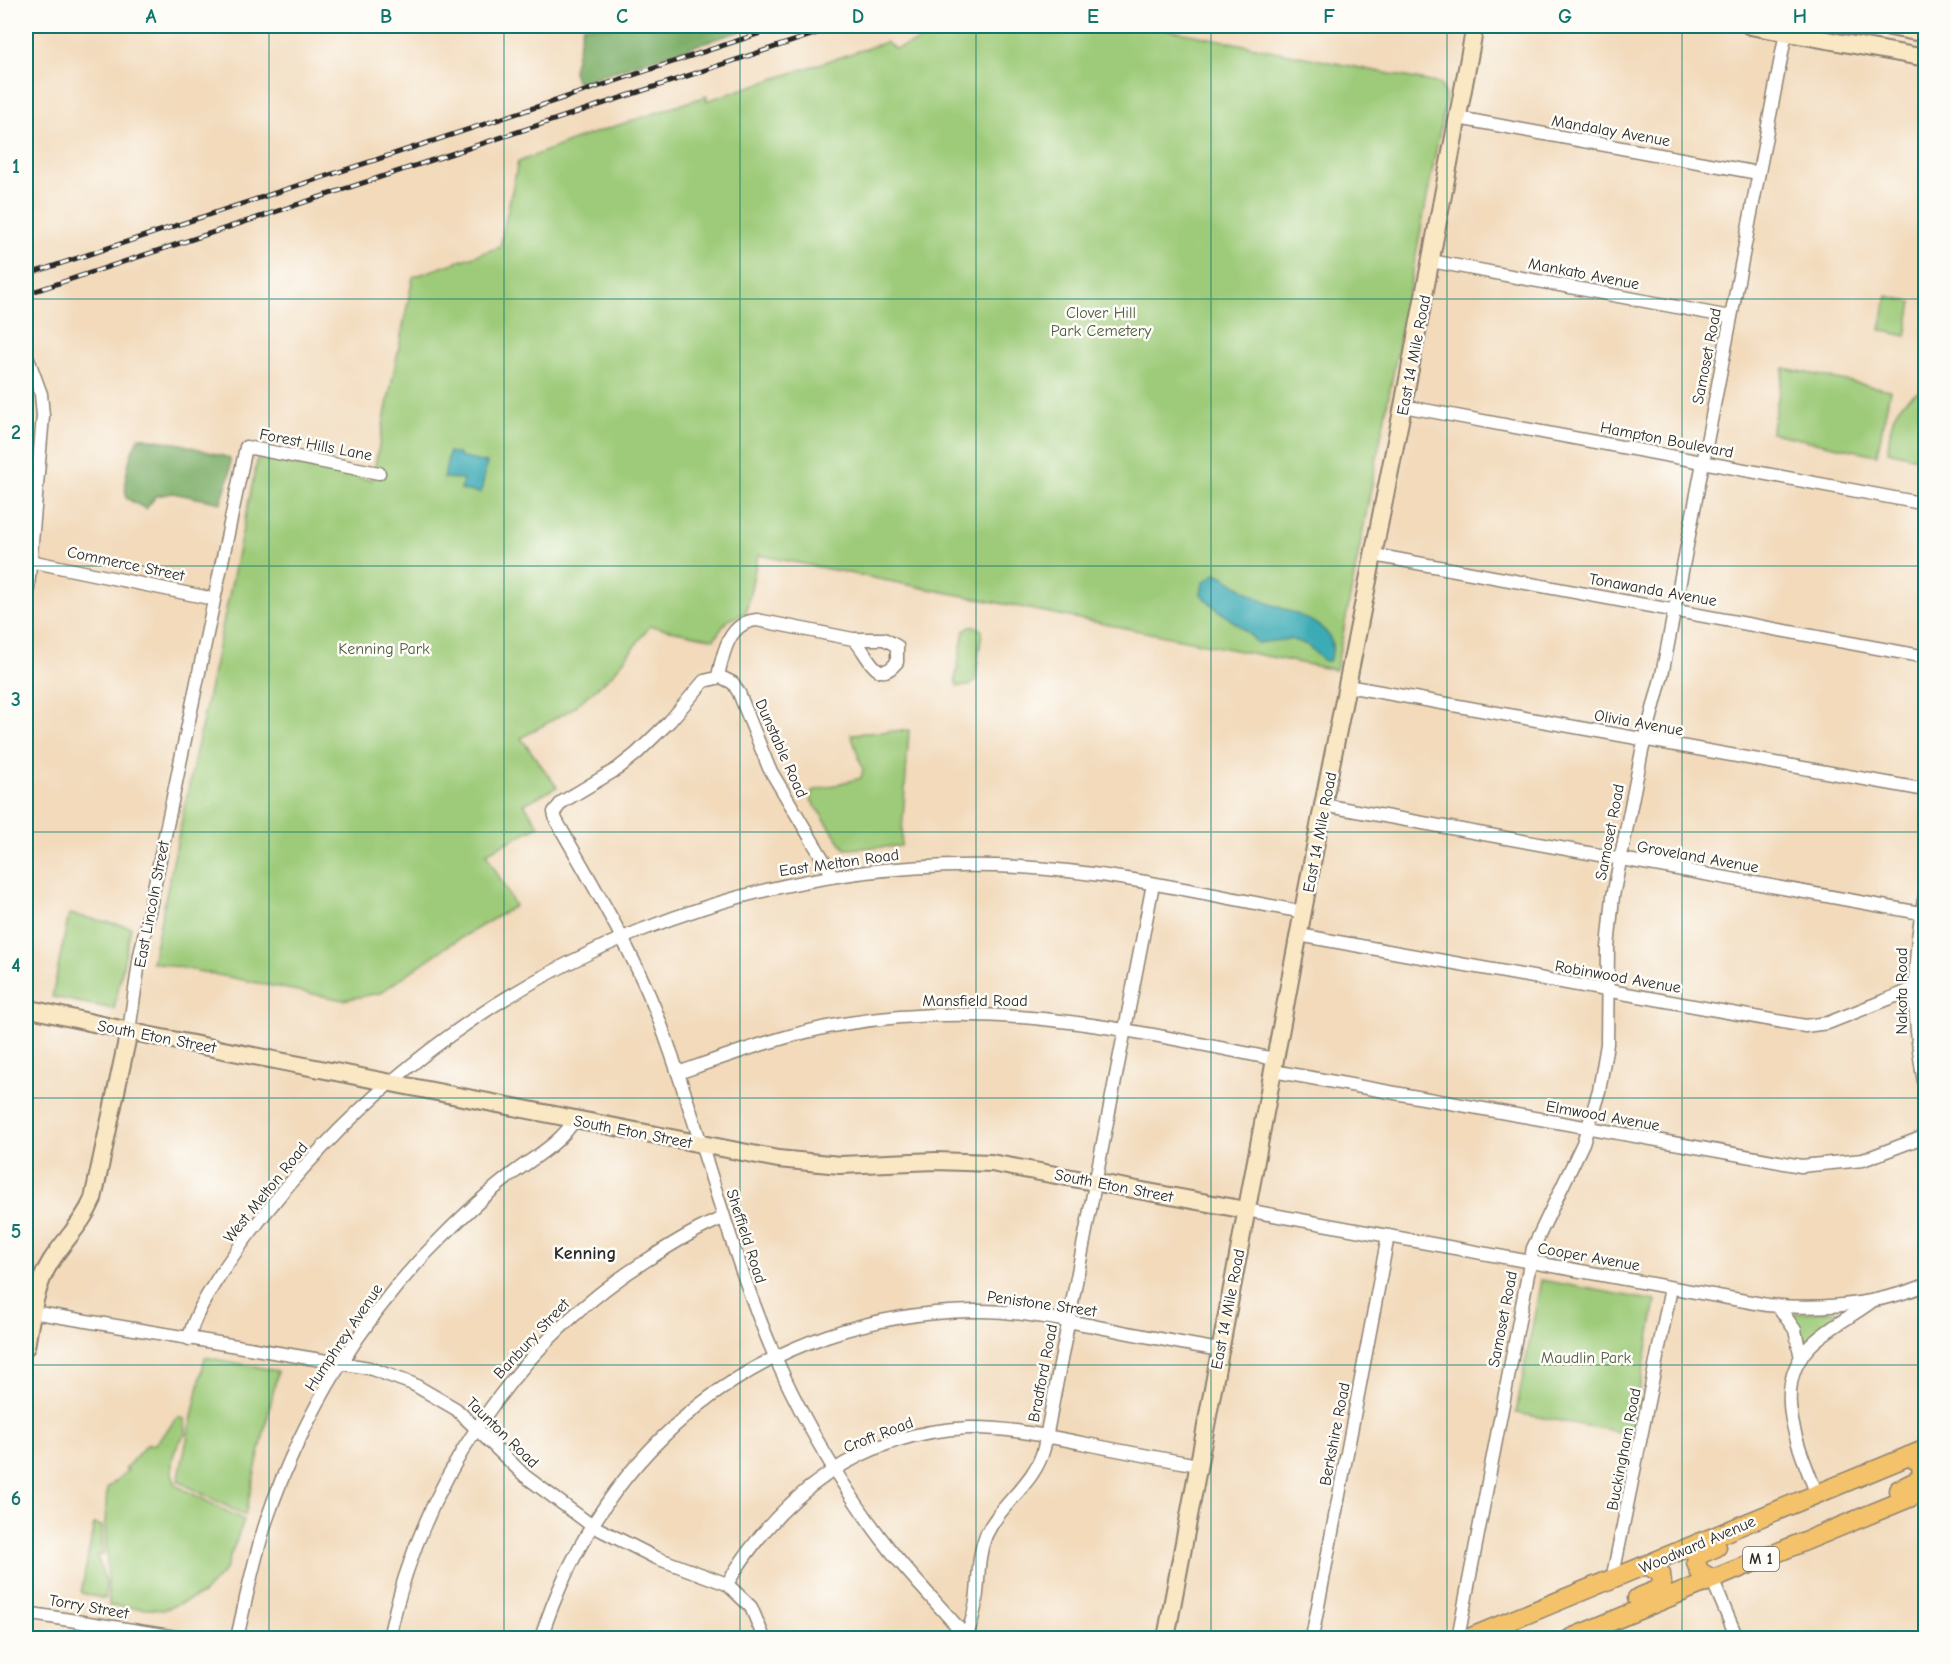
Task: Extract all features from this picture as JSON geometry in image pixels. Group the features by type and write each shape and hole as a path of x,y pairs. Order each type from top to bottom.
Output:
{"main road":[{"name":"East 14 Mile Road","path":"1166,1638 1323,805 1374,555 1475,26"},
{"path":"1750,26 1787,29 1926,58"},
{"path":"1885,26 1926,33"},
{"name":"South Eton Street","path":"26,1008 129,1031 701,1144 818,1164 991,1163 1246,1210"},
{"name":"East Lincoln Street","path":"26,1347 32,1312 45,1273 82,1222 93,1199 129,1031"},
{"path":"1804,1540 1816,1523 1919,1481 1924,1474 1917,1453"},
{"name":"Woodward Avenue","path":"1469,1638 1917,1453"},
{"name":"M 1","path":"1571,1638 1599,1632 1712,1579 1926,1491"},
{"path":"1712,1579 1697,1567 1699,1555 1770,1522 1779,1510"},
{"path":"1599,1632 1617,1606 1660,1588 1663,1581 1661,1574 1648,1565"},
{"path":"1502,1638 1508,1633 1605,1594 1612,1580"}],"street":[{"name":"Samoset Road","path":"1458,1638 1530,1263 1543,1222 1588,1130 1606,1054 1609,929 1620,859 1645,739 1662,675 1787,29"},
{"name":"Mandalay Avenue","path":"1458,118 1758,173"},
{"name":"Mankato Avenue","path":"1431,261 1730,317"},
{"path":"26,353 41,394 43,416 26,611"},
{"name":"Hampton Boulevard","path":"1403,406 1926,504"},
{"name":"Forest Hills Lane","path":"246,447 380,473"},
{"name":"East Lincoln Street","path":"129,1031 142,944 246,447"},
{"name":"Tonawanda Avenue","path":"1374,555 1926,657"},
{"name":"Commerce Street","path":"30,561 214,598"},
{"path":"714,677 732,634 745,622 765,621 853,639"},
{"name":"Sheffield Road","path":"714,677 704,681 670,722 636,754 562,802 555,812 556,820 622,936 655,1010 678,1073 723,1218 754,1307 776,1357 834,1470 891,1551 967,1638"},
{"name":"Dunstable Road","path":"714,677 733,683 740,693 769,768 833,876"},
{"name":"Olivia Avenue","path":"1347,686 1926,790"},
{"name":"Groveland Avenue","path":"1323,805 1923,914"},
{"name":"East Melton Road","path":"390,1082 442,1039 505,996 622,936 715,903 833,876 921,867 1002,866 1075,872 1303,912"},
{"name":"Bradford Road","path":"967,1638 975,1607 979,1561 987,1534 1002,1509 1034,1475 1047,1436 1153,884"},
{"name":"Nakota Road","path":"1926,890 1918,1047 1926,1092"},
{"name":"Robinwood Avenue","path":"1299,935 1805,1026 1828,1023 1920,986"},
{"name":"Mansfield Road","path":"678,1073 800,1034 884,1019 977,1013 1076,1021 1125,1030 1274,1065"},
{"name":"Elmwood Avenue","path":"1274,1065 1588,1130 1782,1164 1816,1167 1863,1160 1926,1136"},
{"name":"West Melton Road","path":"189,1340 191,1327 207,1299 268,1211 340,1128 390,1082"},
{"name":"Humphrey Avenue","path":"237,1638 254,1563 275,1498 302,1435 341,1364 397,1286 438,1240 507,1177 562,1137 575,1119"},
{"name":"Cooper Avenue","path":"1246,1210 1778,1306 1827,1306 1872,1301 1926,1286"},
{"name":"Banbury Street","path":"389,1638 406,1573 422,1530 448,1476 476,1427 530,1359 585,1306 664,1249 723,1218"},
{"name":"Berkshire Road","path":"1312,1638 1388,1236"},
{"name":"Buckingham Road","path":"1612,1580 1671,1288"},
{"path":"1817,1495 1794,1435 1790,1416 1791,1389 1801,1358 1815,1341 1872,1301"},
{"path":"1778,1306 1795,1330 1801,1358"},
{"name":"Penistone Street","path":"541,1638 564,1575 591,1525 629,1473 673,1426 715,1392 776,1357 843,1330 908,1315 975,1311 1068,1322 1220,1350"},
{"name":"Taunton Road","path":"32,1312 189,1340 369,1368 413,1384 456,1409 533,1483 591,1525 654,1557 727,1584 751,1607 764,1638"},
{"name":"Croft Road","path":"727,1584 748,1550 788,1504 834,1470 897,1441 941,1431 994,1429 1047,1436 1198,1465"},
{"path":"1712,1579 1737,1638"},
{"name":"Torry Street","path":"26,1612 103,1632 182,1638"}],"green space":[{"path":"583,26 757,26 577,83 573,71"},
{"name":"Clover Hill Park Cemetery","path":"964,26 1149,26 1441,84 1446,99 1336,670 758,555 746,612 727,621 714,639 650,626 613,674 572,709 521,738 557,787 524,804 539,826 486,853 515,906 449,945 380,993 343,1000 152,962 258,457 372,480 413,277 500,247 518,162 579,138 707,96 706,101 886,42 895,49"},
{"path":"1887,296 1912,302 1906,336 1880,330"},
{"path":"1784,368 1890,390 1877,455 1771,433"},
{"path":"1925,388 1925,460 1888,451 1892,421 1900,406"},
{"path":"139,437 181,444 230,458 230,473 221,503 173,493 156,496 146,509 126,498 128,467"},
{"path":"970,627 978,627 982,631 975,682 969,686 957,686 955,679 964,631"},
{"path":"909,730 901,846 845,849 811,800 812,791 861,778 863,770 851,734"},
{"path":"69,914 131,927 114,1009 52,997"},
{"name":"Maudlin Park","path":"1541,1280 1656,1301 1631,1434 1516,1413"},
{"path":"1843,1311 1845,1313 1804,1343 1792,1317 1793,1313"},
{"path":"205,1357 278,1371 245,1516 178,1481"},
{"path":"178,1417 185,1419 186,1433 172,1458 172,1472 177,1486 244,1520 225,1570 203,1594 163,1610 109,1606 105,1524 107,1489 128,1470 125,1469 146,1445 155,1444"},
{"path":"94,1524 102,1526 103,1553 97,1556 106,1583 105,1599 81,1593"}],"water":[{"path":"449,452 459,454 459,457 487,463 481,493 461,490 463,479 444,478"},
{"path":"1216,573 1261,600 1297,614 1322,628 1329,637 1332,648 1329,661 1324,661 1307,645 1290,639 1257,643 1244,629 1214,607 1201,594 1203,583"}],"railway":[{"path":"26,275 782,26"},
{"path":"26,294 839,26"}],"district":[{"name":"Kenning","path":"585,1253"}],"park label":[{"name":"Kenning Park","path":"384,648"}]}
